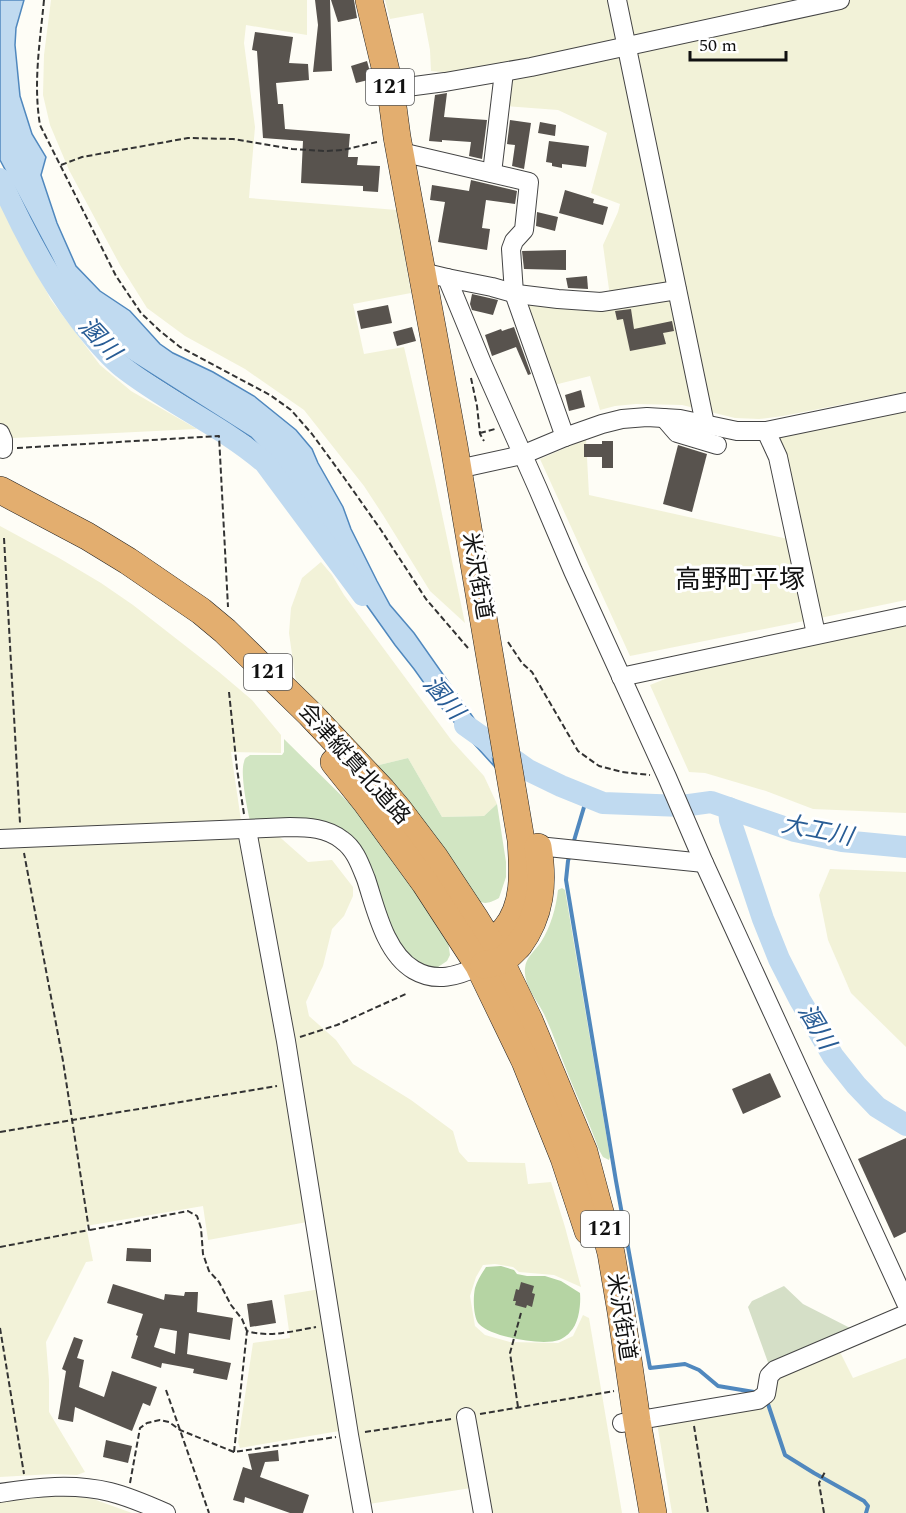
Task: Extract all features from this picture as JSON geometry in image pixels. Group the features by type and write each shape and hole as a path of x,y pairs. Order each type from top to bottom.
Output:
{"highway":[{"name":"米沢街道","path":"369,0 391,92 401,155 434,275 532,842 523,874 517,910 504,931 480,944 564,1158 596,1256 629,1421 653,1513"},
{"name":"会津縦貫北道路","path":"0,490 128,561 186,600 225,631 310,714 382,790 435,858 480,944"},
{"name":"会津縦貫北道路","path":"0,501 56,531 121,572 190,622 261,686 319,745 353,785 425,883 480,944"},
{"name":"米沢街道","path":"629,1421 638,1513"}],"street":[{"path":"617,0 705,424"},
{"path":"391,92 407,87 504,72 840,0"},
{"path":"492,173 504,72"},
{"path":"401,155 529,182 524,230 514,241 511,249 513,293 565,437"},
{"path":"434,275 513,293 601,302 677,290"},
{"path":"434,275 482,363 704,863 906,1304"},
{"path":"466,467 522,456 565,437 622,419 647,417 680,419 737,431 766,431 906,402"},
{"path":"664,418 677,434 717,445"},
{"path":"766,431 778,457 816,634"},
{"path":"621,677 906,616"},
{"path":"0,839 290,827 328,832 342,840 354,851 361,864 389,944 404,963 425,975 455,976 480,944"},
{"path":"247,830 286,1041 363,1513"},
{"path":"532,842 704,863"},
{"path":"629,1421 758,1400 766,1394 769,1376 775,1370 906,1314"},
{"path":"466,1417 483,1513"},
{"path":"0,1493 27,1488 73,1486 109,1491 139,1507 166,1513"}],"path":[{"path":"44,0 38,54 37,104 40,125 116,276 141,312 180,347 270,395 291,410 345,479 426,599 468,649 498,649 522,663 532,672 578,751 599,766 632,773 666,775"},
{"path":"60,165 82,157 188,138 233,139 292,149 343,150 401,155"},
{"path":"2,441 219,436 228,609"},
{"path":"4,538 21,838 72,1120 89,1230"},
{"path":"229,692 237,769 247,830"},
{"path":"286,1041 337,1025 408,993"},
{"path":"0,1132 292,1083"},
{"path":"0,1247 189,1211 197,1216 209,1270 219,1282 247,1331 234,1452"},
{"path":"518,1407 510,1353 521,1313"},
{"path":"247,1331 274,1335 331,1324"},
{"path":"0,1328 27,1488"},
{"path":"166,1390 209,1513"},
{"path":"692,1411 708,1513"},
{"path":"824,1513 819,1483 825,1472"}],"green space":[{"path":"51,0 307,0 307,35 246,25 244,43 255,127 249,198 397,210 411,293 353,304 364,354 404,347 465,623 430,591 364,486 304,410 245,369 185,336 147,308 120,265 69,170 50,125 43,95 44,55"},
{"path":"385,0 906,0 906,392 759,419 735,418 682,405 636,404 600,410 590,376 554,385 522,297 611,304 603,245 620,204 591,193 607,133 558,110 506,106 511,61 451,73 431,71 430,50 423,13 390,19"},
{"path":"0,202 51,300 100,365 131,391 197,429 13,438 0,431"},
{"path":"906,408 906,600 820,618 778,435"},
{"path":"586,439 589,495 788,539 809,620 630,656 540,459"},
{"path":"0,526 59,558 133,605 252,700 281,735 281,753 231,752 243,834 274,832 308,862 332,860 353,887 353,896 344,916 332,929 323,966 306,1002 309,1016 336,1040 353,1064 411,1100 453,1131 459,1152 468,1162 525,1163 528,1184 551,1182 581,1287 554,1275 519,1272 513,1267 495,1264 483,1265 476,1277 470,1296 475,1326 485,1335 510,1342 558,1343 573,1336 583,1315 589,1318 622,1513 489,1513 471,1488 369,1504 357,1428 240,1448 238,1442 253,1343 290,1338 284,1295 320,1289 307,1222 208,1240 203,1206 86,1226 93,1261 86,1262 46,1342 49,1412 85,1472 77,1475 0,1477"},
{"path":"321,562 452,741 484,776 497,804 484,816 442,817 408,758 375,766 296,683 289,633 291,608 302,578"},
{"path":"906,623 906,813 813,809 766,791 705,773 689,772 650,685 692,668"},
{"path":"284,739 350,804 405,873 448,941 450,955 447,961 438,967 432,967 423,965 408,956 396,937 357,847 250,821 243,782 245,759 250,755 282,755"},
{"path":"408,758 442,817 484,816 497,804 506,862 506,877 499,898 485,903 471,898 375,766"},
{"path":"830,869 906,872 906,1047 851,993 828,940 819,895"},
{"path":"562,888 565,890 609,1160 603,1157 599,1150 544,1014 526,980 527,961 548,930 558,890"},
{"path":"501,1266 514,1270 517,1274 545,1276 561,1281 580,1293 577,1319 565,1337 551,1342 529,1341 494,1333 479,1324 474,1307 476,1285 486,1267"},
{"path":"784,1286 803,1304 856,1331 770,1368 748,1307 752,1301"},
{"path":"839,1350 853,1378 906,1358 906,1513 672,1513 657,1423 761,1404 775,1380"},
{"path":"25,1496 72,1496 93,1499 132,1513 0,1513 0,1500"}],"water":[{"path":"0,0 24,0 16,28 15,45 20,96 32,134 46,157 41,175 57,223 76,266 100,291 130,311 160,344 254,396 296,430 312,449 390,605 414,633 475,720 488,734 494,766 444,711 395,645 353,586 326,533 274,462 251,437 128,359 106,341 79,309 65,287 0,160"}],"building":[{"path":"315,0 330,0 332,71 313,72 318,25"},
{"path":"331,0 354,0 357,18 338,22"},
{"path":"255,32 293,37 289,63 308,64 309,80 276,83 278,104 283,104 285,129 350,134 348,157 358,157 357,165 380,166 378,192 363,191 363,186 301,183 303,141 263,138 257,51 252,50"},
{"path":"367,61 372,79 356,83 351,66"},
{"path":"447,93 444,117 487,120 482,159 469,156 471,142 429,141 435,95"},
{"path":"510,120 531,123 524,169 512,166 515,145 507,144"},
{"path":"540,122 556,125 555,136 538,133"},
{"path":"549,141 589,146 586,167 562,164 562,168 546,162"},
{"path":"471,180 517,191 515,204 486,200 482,228 490,229 487,250 438,242 445,202 430,200 432,185 469,191"},
{"path":"565,190 594,199 593,203 608,207 603,225 559,213"},
{"path":"537,212 558,217 555,231 536,226"},
{"path":"566,250 566,270 524,269 522,251"},
{"path":"587,276 588,289 568,288 566,278"},
{"path":"472,294 498,300 493,315 472,310 470,304"},
{"path":"388,305 392,323 361,329 357,311"},
{"path":"631,309 634,329 672,321 674,331 663,333 666,344 630,351 623,319 617,320 615,311"},
{"path":"412,327 416,341 397,346 393,332"},
{"path":"514,327 531,374 528,375 516,347 492,356 485,335"},
{"path":"581,390 585,407 569,411 565,395"},
{"path":"602,441 613,441 613,468 602,468 602,457 584,457 584,444 602,444"},
{"path":"678,445 707,454 692,512 663,504"},
{"path":"770,1073 781,1097 743,1114 732,1089"},
{"path":"906,1138 906,1232 894,1238 858,1159"},
{"path":"127,1248 151,1249 151,1262 126,1261"},
{"path":"521,1282 534,1286 532,1307 515,1305 516,1301 513,1301 516,1289 519,1290"},
{"path":"113,1284 164,1300 165,1294 184,1296 185,1292 198,1292 197,1312 233,1318 230,1340 189,1333 187,1354 231,1363 227,1380 193,1373 194,1369 162,1363 161,1368 131,1358 143,1314 107,1303","holes":["160,1328 177,1331 175,1354 154,1347"]},
{"path":"272,1300 276,1323 250,1327 247,1304"},
{"path":"74,1337 83,1340 77,1358 84,1360 79,1387 104,1397 112,1371 157,1387 150,1406 143,1403 132,1431 75,1407 73,1422 58,1419 66,1371 62,1369"},
{"path":"106,1440 132,1446 128,1463 103,1457"},
{"path":"278,1450 279,1461 265,1462 260,1477 309,1495 303,1513 290,1513 245,1497 244,1503 233,1500 243,1467 252,1470 248,1454"}],"waterway":[{"name":"溷川","path":"0,179 47,271 81,322 100,345 115,361 138,379 230,437 265,463 363,595"},
{"name":"溷川","path":"465,725 528,770 603,803 682,806 711,802 795,831 842,841 906,847"},
{"path":"573,844 587,797"},
{"name":"溷川","path":"729,808 730,820 763,919 779,959 800,1000 833,1056 856,1085 877,1107 906,1125"},
{"path":"570,854 566,880 650,1368 685,1364 699,1370 718,1386 754,1392"},
{"path":"765,1400 785,1455 864,1501 868,1506 866,1513"}],"district":[{"name":"高野町平塚","path":"740,580"}],"water label":[{"name":"大工川","path":"817,831"}]}
